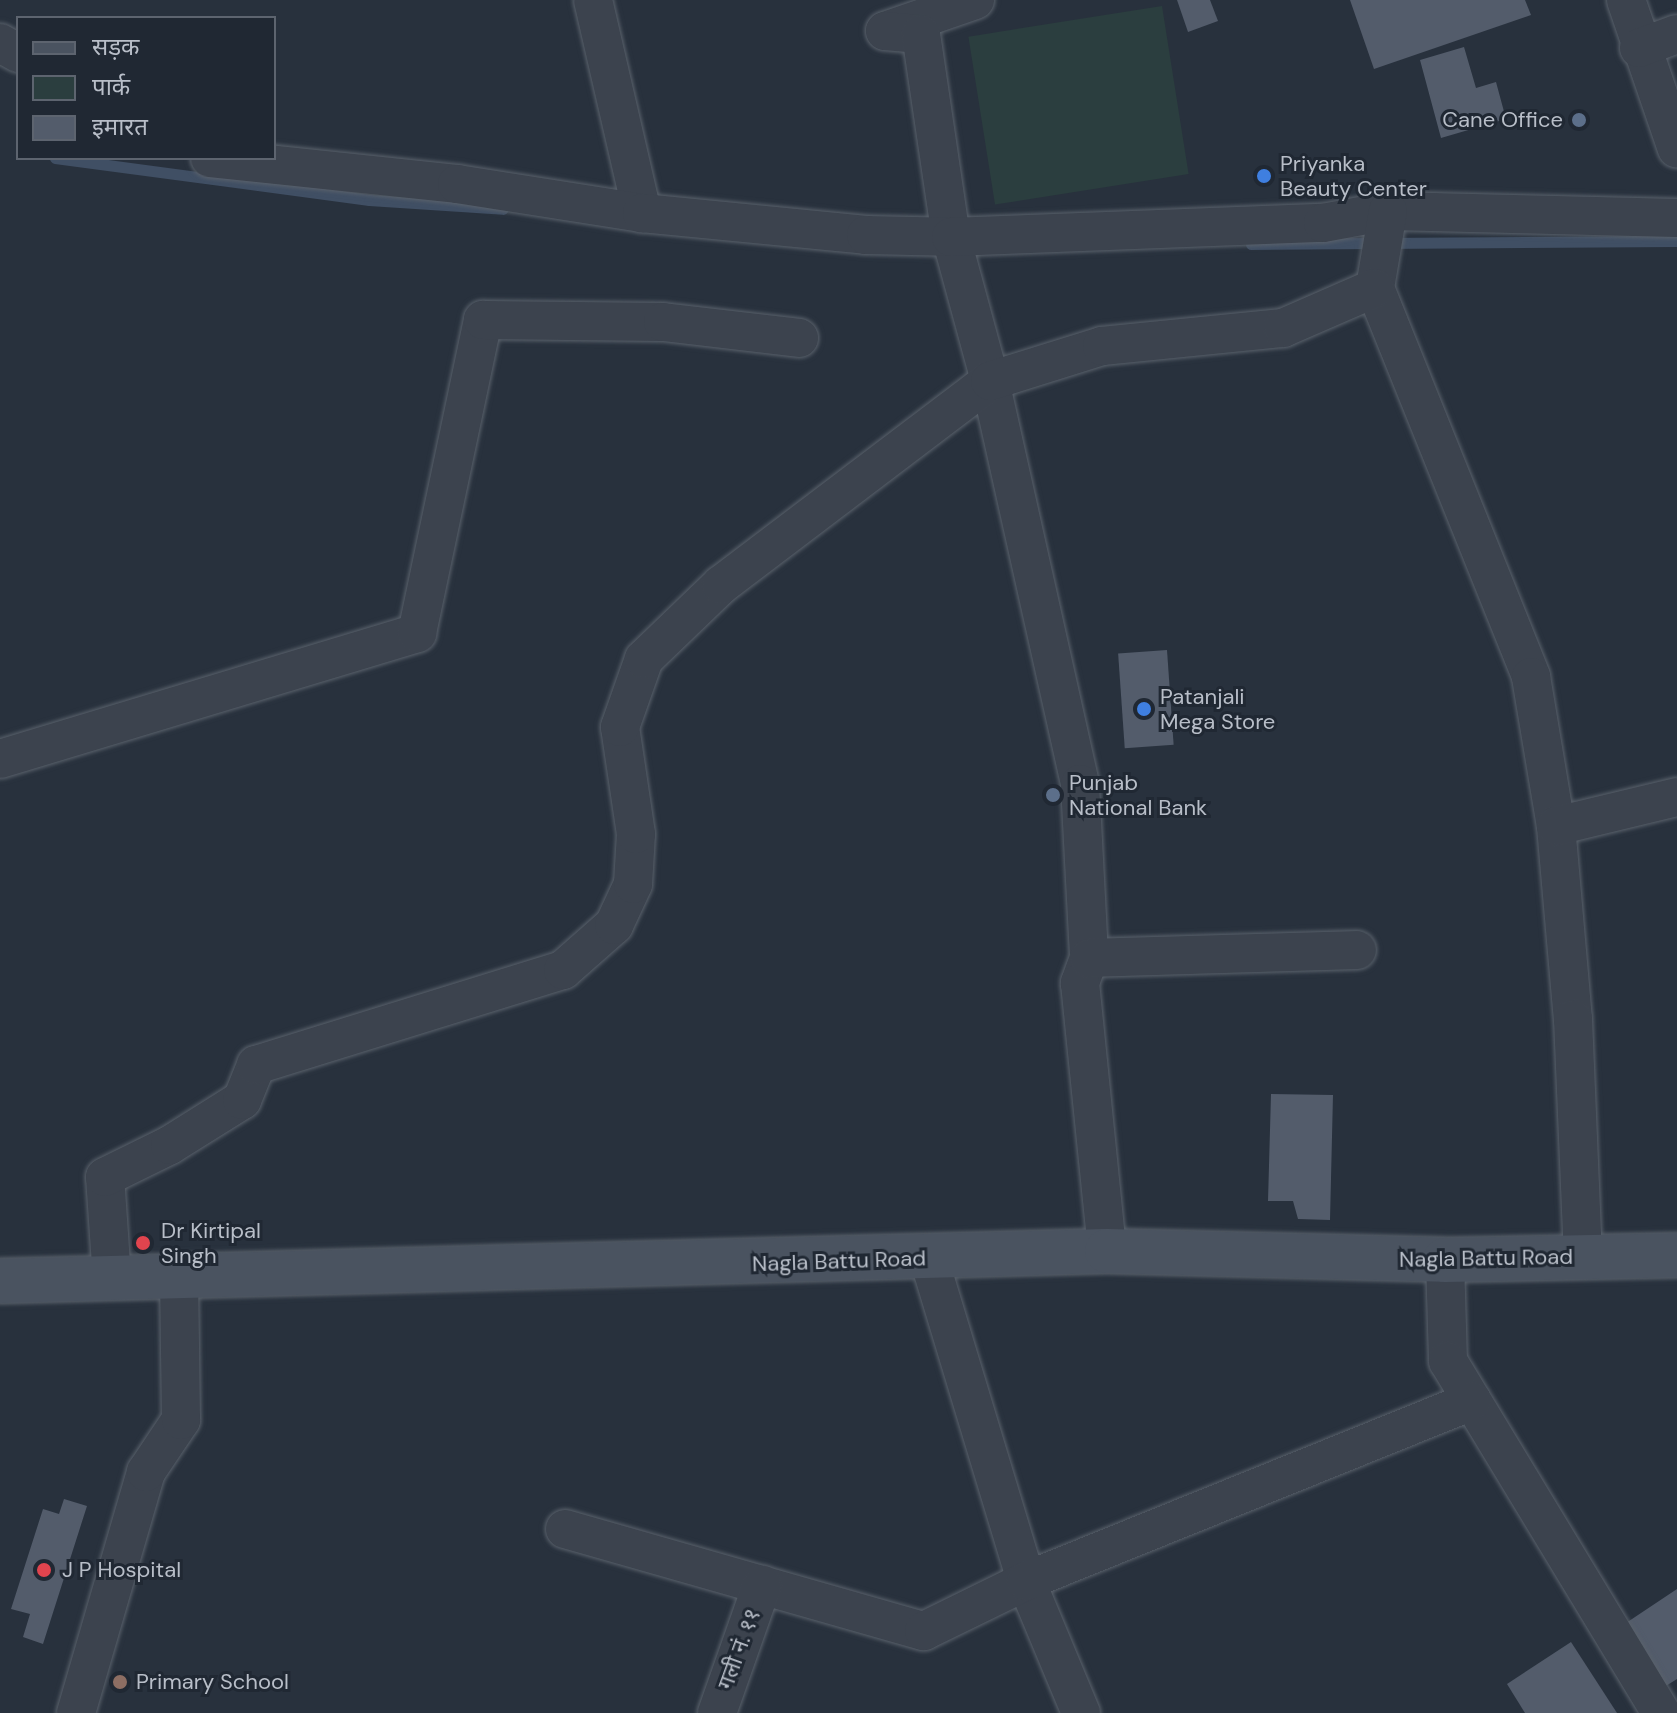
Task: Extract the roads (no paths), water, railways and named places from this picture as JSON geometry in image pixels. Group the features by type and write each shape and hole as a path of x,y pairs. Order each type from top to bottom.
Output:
{"street":[{"path":"593,0 642,213"},
{"path":"884,16 975,0"},
{"path":"1626,0 1639,48 1677,149"},
{"path":"884,16 921,34 954,248 990,381 1080,784 1089,958 1080,983 1107,1251"},
{"path":"1639,48 1677,34"},
{"path":"229,160 457,184 642,213 954,248 1323,223 1388,211 1677,218"},
{"path":"1388,211 1375,288 1531,677 1556,826 1573,1019 1583,1256"},
{"path":"112,1279 105,1177 170,1145 242,1100 256,1065 563,970 614,925 633,884 636,834 620,727 644,659 721,585 990,381 1102,346 1283,328 1375,288"},
{"path":"0,759 417,633 483,320 663,322 799,338"},
{"path":"1556,826 1677,797"},
{"path":"1089,958 1357,950"},
{"name":"Nagla Battu Road","path":"0,1281 929,1259 1107,1251 1445,1260 1677,1255"},
{"path":"929,1259 1026,1581 1081,1713"},
{"path":"1445,1260 1448,1361 1661,1713"},
{"path":"76,1713 146,1472 181,1420 179,1278"},
{"path":"565,1529 924,1631 1026,1581 1472,1401"},
{"name":"गली नं. ११","path":"717,1713 762,1585"}],"waterway":[{"path":"70,160 369,200 503,209"},
{"path":"1251,244 1677,241"}],"place":[{"name":"Cane Office","path":"1579,120"},
{"name":"Priyanka Beauty Center","path":"1264,176"},
{"name":"Patanjali Mega Store","path":"1144,709"},
{"name":"Punjab National Bank","path":"1053,795"},
{"name":"Dr Kirtipal Singh","path":"143,1243"},
{"name":"J P Hospital","path":"44,1570"},
{"name":"Primary School","path":"120,1682"}]}
